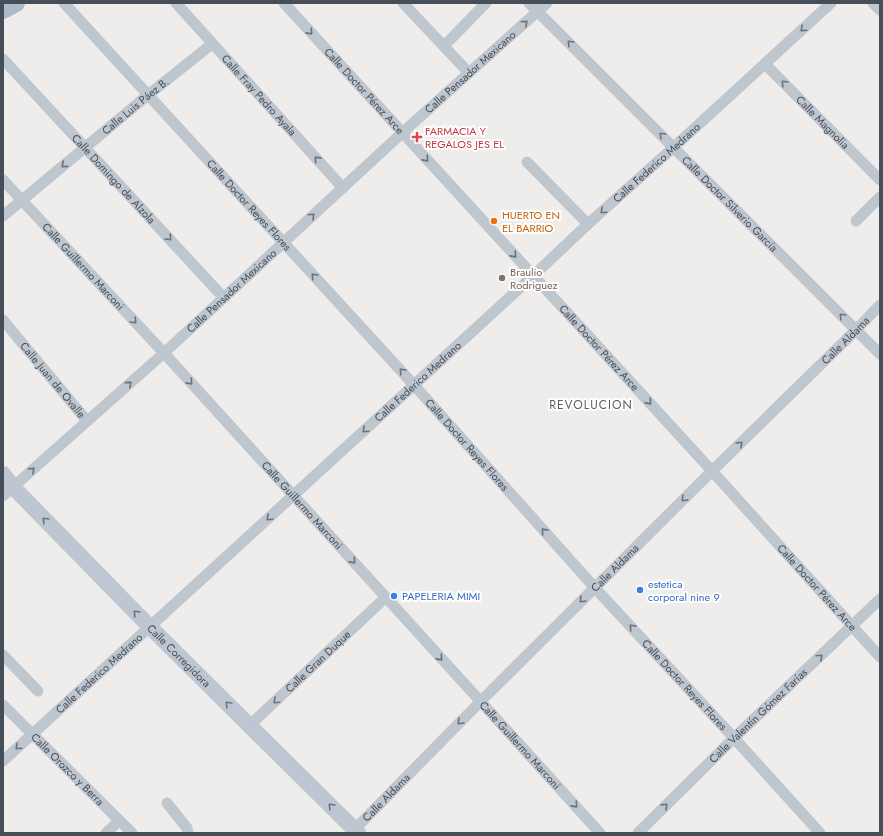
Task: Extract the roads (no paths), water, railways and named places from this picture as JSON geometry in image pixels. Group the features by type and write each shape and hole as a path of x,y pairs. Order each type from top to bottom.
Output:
{"main road":[{"path":"3,10 16,3"}],"street":[{"name":"Calle Doctor Reyes Flores","path":"64,3 414,385 595,588 820,833"},
{"name":"Calle Fray Pedro Ayala","path":"176,3 343,188"},
{"name":"Calle Doctor Pérez Arce","path":"284,3 880,657"},
{"path":"403,3 469,73"},
{"path":"444,46 486,3"},
{"name":"Calle Doctor Silverio García","path":"529,3 880,354"},
{"name":"Calle Pensador Mexicano","path":"8,492 164,353 402,133 547,3"},
{"name":"Calle Federico Medrano","path":"3,761 588,224 832,3"},
{"path":"873,3 880,10"},
{"name":"Calle Luis Páez B.","path":"3,216 212,44"},
{"name":"Calle Domingo de Alzola","path":"3,59 224,298"},
{"name":"Calle Magnolia","path":"765,64 880,180"},
{"path":"527,162 588,224"},
{"name":"Calle Guillermo Marconi","path":"3,180 164,353 600,833"},
{"path":"856,221 880,197"},
{"name":"Calle Aldama","path":"354,832 480,702 880,305"},
{"name":"Calle Juan de Ovalle","path":"3,320 87,421"},
{"name":"Calle Corregidora","path":"3,474 8,492 150,627 250,725 354,832"},
{"name":"Calle Gran Duque","path":"250,725 386,597"},
{"name":"Calle Valentín Gómez Farías","path":"638,833 734,738 880,600"},
{"path":"3,656 38,691"},
{"name":"Calle Orozco y Berra","path":"3,705 132,833"},
{"path":"167,803 186,828 188,833"},
{"path":"106,833 119,821"}],"place":[{"name":"FARMACIA Y REGALOS JES EL","path":"417,137"},
{"name":"HUERTO EN EL BARRIO","path":"494,221"},
{"name":"Braulio Rodriguez","path":"502,278"},
{"name":"estetica corporal nine 9","path":"640,590"},
{"name":"PAPELERIA MIMI","path":"394,596"}],"district":[{"name":"REVOLUCION","path":"591,405"}]}
